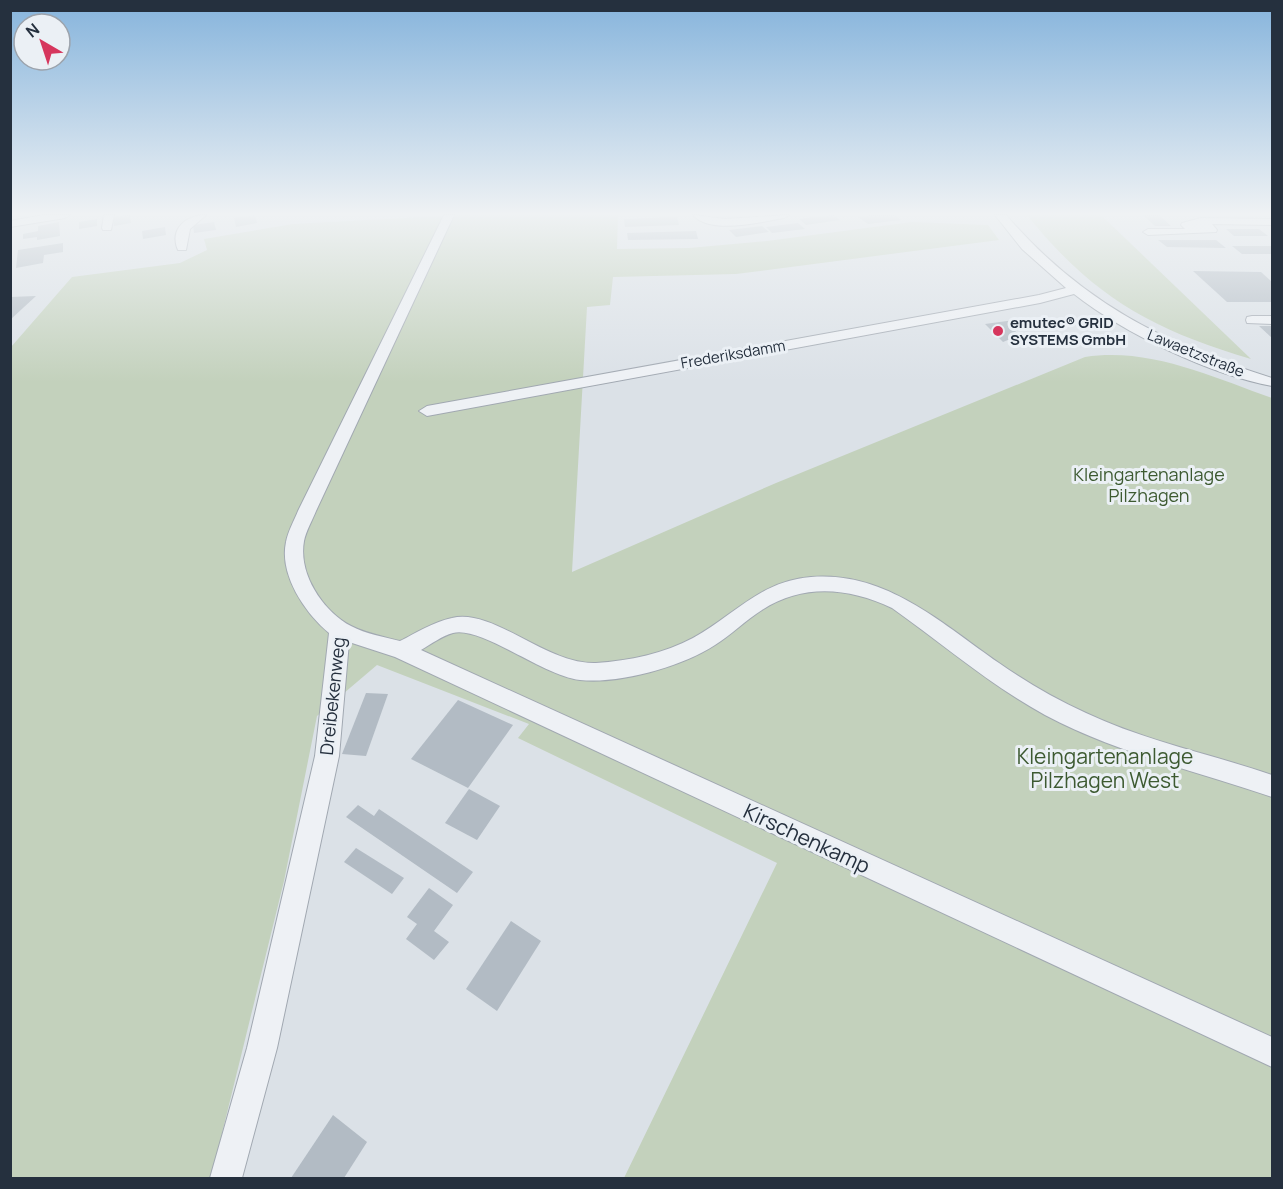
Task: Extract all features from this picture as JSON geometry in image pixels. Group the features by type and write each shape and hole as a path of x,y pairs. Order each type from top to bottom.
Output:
{"street":[{"name":"Dreibekenweg","path":"226,1179 262,1048 327,756 340,629 306,592 296,564 295,542 311,501 422,270"},
{"name":"Lawaetzstraße","path":"1052,270 1087,300 1118,319 1227,368 1272,382"},
{"name":"Frederiksdamm","path":"427,411 1040,299 1074,290"},
{"name":"Frederiksdamm","path":"1040,299 1087,300"},
{"path":"1252,320 1272,320"},
{"path":"401,651 455,625 466,624 494,634 526,653 567,669 590,671 618,669 693,648 717,634 761,601 790,587 819,584 858,588 886,596 899,603 1013,685 1054,709 1130,741 1272,786"},
{"name":"Kirschenkamp","path":"340,629 401,651 1272,1052"}],"green space":[{"path":"122,270 763,270 736,274 613,277 610,305 587,307 572,572 776,483 1085,357 1133,356 1157,360 1204,373 1272,398 1272,1178 624,1178 777,863 518,738 529,724 377,665 317,716 284,881 211,1178 11,1178 11,347 72,277"},
{"path":"1079,270 1159,270 1251,359 1183,336 1154,322 1100,289"}],"building":[{"path":"1193,271 1261,272 1272,282 1272,302 1227,302"},
{"path":"36,296 10,320 10,297"},
{"path":"1022,319 1034,328 1015,331 1020,335 1003,342 985,324"},
{"path":"1259,326 1272,326 1272,338"},
{"path":"366,693 388,694 366,756 342,754"},
{"path":"458,700 513,725 468,788 411,759"},
{"path":"469,789 500,806 477,840 445,823"},
{"path":"358,805 374,816 379,809 473,872 457,893 346,817"},
{"path":"356,848 404,878 392,894 344,862"},
{"path":"429,888 453,905 434,931 449,942 434,960 406,939 417,924 407,917"},
{"path":"511,921 541,941 497,1011 466,989"},
{"path":"333,1115 367,1142 344,1178 291,1178"}],"place":[{"name":"emutec® GRID SYSTEMS GmbH","path":"998,331"}],"park label":[{"name":"Kleingartenanlage Pilzhagen","path":"1149,484"},
{"name":"Kleingartenanlage Pilzhagen West","path":"1105,768"}]}
